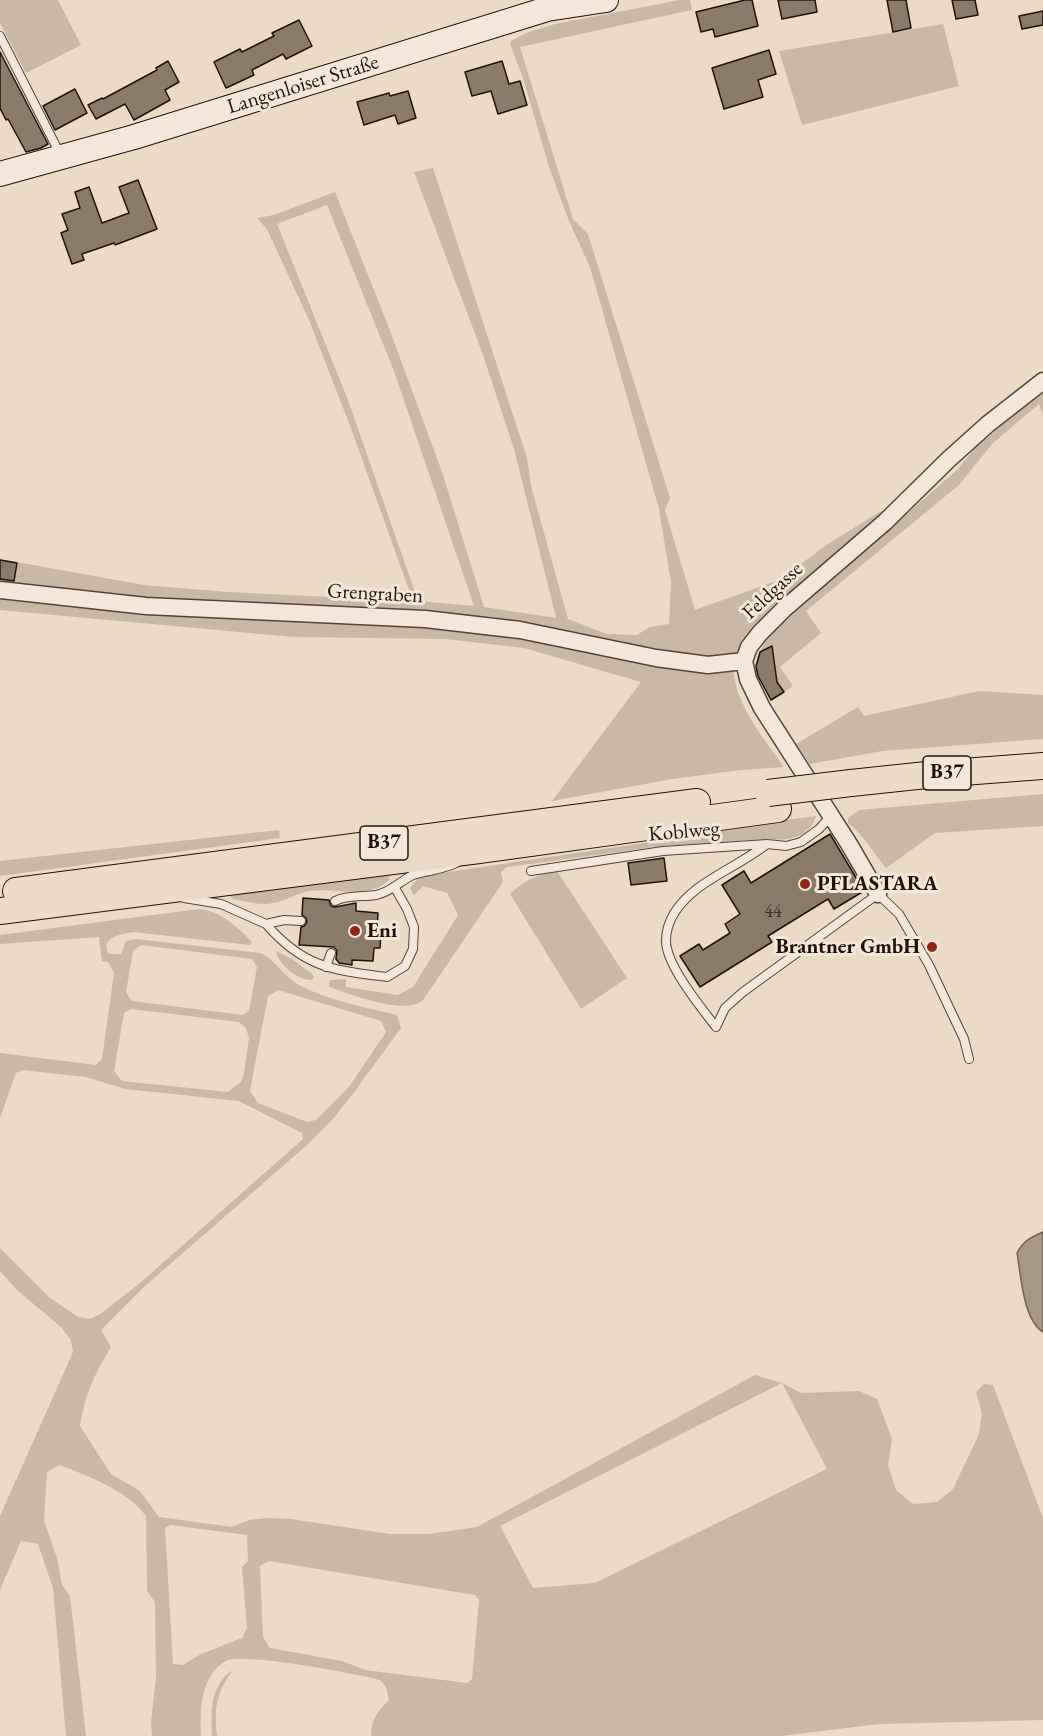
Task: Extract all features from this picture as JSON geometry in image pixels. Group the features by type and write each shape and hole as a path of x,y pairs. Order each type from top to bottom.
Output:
{"main road":[{"name":"B37","path":"0,893 854,791 936,774 1043,766"},
{"name":"B37","path":"854,791 1043,782"},
{"name":"B37","path":"0,911 479,850 773,801"}],"street":[{"name":"Langenloiser Straße","path":"0,174 145,134 548,9 606,0"},
{"name":"Feldgasse","path":"744,661 749,647 784,609 885,522 988,424 1043,381"},
{"name":"Grengraben","path":"0,590 146,606 426,619 520,630 635,654 708,665 744,661"},
{"path":"744,661 748,679 762,708 878,894"}],"lane":[{"path":"0,36 62,157"},
{"name":"Koblweg","path":"531,871 663,851 767,844 786,846 801,842 819,829 831,816"},
{"path":"767,844 749,858 699,887 683,900 670,919 666,942 675,967 693,998 717,1028 725,1008 743,992 878,894 899,914 929,965 964,1040 969,1059"},
{"path":"335,901 340,898 377,894 395,888 412,876 449,867 479,850"},
{"path":"142,894 209,901 266,924 282,943 326,968 387,977 405,966 413,949 414,927 395,888"},
{"path":"266,924 284,920 301,921"},
{"path":"326,968 331,953"}],"shaded area":[{"path":"0,0 58,0 81,45 26,73 0,23"},
{"path":"690,0 692,10 520,47 573,219 588,234 670,498 665,510 695,610 779,580 828,544 883,510 870,527 743,643 736,656 734,674 742,702 758,731 784,767 672,779 552,801 641,682 524,648 446,639 293,637 0,610 0,559 144,585 227,592 413,601 309,320 267,229 257,218 274,215 335,192 389,328 442,472 484,607 556,618 514,449 482,352 414,172 433,168 527,458 531,486 568,619 607,634 637,635 650,627 669,624 671,583 659,509 590,267 569,221 549,167 523,78 510,44 511,41 526,33 555,24","holes":["327,205 394,371 474,606 418,601 348,400 277,224"]},
{"path":"943,24 959,86 802,125 779,51"},
{"path":"1043,391 1043,415 1039,404 992,444 959,485 806,611 821,633 780,667 793,686 784,692 772,673 776,670 772,646 760,652 767,637 958,469 975,448"},
{"path":"979,691 1043,695 1043,739 882,751 810,764 796,744 858,707 864,716"},
{"path":"1043,794 1043,826 935,833 886,868 864,839 848,823 848,818 859,810"},
{"path":"784,816 785,820 816,816 808,829 790,838 662,846 507,867 501,872 503,882 423,1000 405,1006 392,1005 379,1003 329,986 330,980 346,979 346,987 398,995 413,987 458,915 447,893 423,886 414,895 410,888 417,880 428,875 698,835"},
{"path":"279,830 280,838 0,876 0,861"},
{"path":"557,871 627,978 581,1009 510,894 532,879"},
{"path":"387,873 390,879 382,885 362,891 309,891 265,904 233,899 229,895 231,893"},
{"path":"199,909 207,910 234,925 252,942 250,945 133,932 109,941 107,949 109,954 121,954 126,941 136,939 260,953 299,985 335,999 397,1015 401,1028 332,1120 307,1145 144,1287 101,1330 111,1347 91,1385 80,1426 111,1474 140,1491 159,1517 232,1527 249,1520 291,1519 390,1534 429,1534 477,1527 755,1375 782,1383 801,1393 859,1391 877,1399 892,1439 888,1465 896,1490 913,1504 937,1502 953,1489 979,1434 982,1413 976,1392 984,1384 993,1385 1043,1518 1043,1720 879,1724 781,1736 371,1736 376,1716 389,1700 386,1687 380,1680 275,1661 236,1659 226,1661 217,1667 206,1684 203,1694 201,1736 152,1736 151,1723 156,1677 155,1602 147,1591 146,1516 129,1499 118,1492 94,1479 59,1465 47,1472 44,1521 57,1558 62,1585 70,1596 86,1736 66,1736 53,1588 38,1544 21,1541 0,1590 0,1516 73,1352 71,1340 61,1327 17,1290 0,1271 0,1248 50,1298 78,1317 90,1319 102,1313 140,1283 303,1139 302,1133 239,1101 125,1089 86,1077 23,1070 16,1073 0,1118 0,1053 96,1065 102,1059 114,973 108,962 102,961 99,937 0,944 0,935","holes":["141,945 252,959 257,967 249,1011 243,1015 132,1001 126,992 133,951","278,990 381,1021 386,1032 349,1087 316,1120 307,1122 258,1103 250,1091 268,996","131,1009 239,1022 246,1028 249,1038 241,1082 228,1092 122,1081 114,1071 124,1013","782,1383 827,1469 595,1583 533,1588 500,1526","171,1525 247,1535 248,1561 242,1567 247,1628 242,1638 201,1654 183,1665 173,1664 165,1528","269,1561 475,1595 479,1600 472,1679 467,1683 365,1670 342,1661 270,1648 263,1637 260,1566"]},
{"path":"276,951 292,959 312,974 314,977 312,980 301,978 290,971 280,961"},
{"path":"1043,1232 1043,1332 1036,1326 1027,1308 1017,1253 1028,1240"},
{"path":"233,1670 220,1694 216,1709 217,1736 212,1736 212,1708 216,1691 225,1676"}],"building":[{"path":"752,0 758,26 715,37 713,29 701,32 696,12"},
{"path":"778,0 815,0 817,12 782,19"},
{"path":"887,0 906,0 911,28 893,32"},
{"path":"952,0 975,0 978,15 956,19"},
{"path":"1043,11 1043,25 1022,29 1019,16"},
{"path":"299,20 312,46 286,59 283,54 252,70 254,75 226,88 214,62 240,49 242,52 274,36 272,33"},
{"path":"769,50 776,74 758,80 763,97 724,109 712,68"},
{"path":"0,52 48,144 41,148 26,152 0,108"},
{"path":"168,61 179,82 165,90 170,100 134,120 125,104 96,119 88,105 157,70 156,68"},
{"path":"502,61 509,84 520,81 527,105 498,114 491,91 472,96 465,72"},
{"path":"75,89 87,113 55,130 43,106"},
{"path":"408,91 416,118 398,124 395,115 364,125 357,102 389,93 390,96"},
{"path":"138,180 157,229 115,245 114,243 82,254 84,260 72,264 61,233 68,230 62,214 80,208 75,192 89,187 102,223 129,213 119,187"},
{"path":"0,560 17,563 14,581 0,579"},
{"path":"772,646 777,682 784,692 771,700 758,676 756,666 760,652"},
{"path":"830,834 864,891 834,909 828,899 768,936 772,942 700,987 680,956 699,944 703,950 730,933 725,924 740,914 722,885 744,871 751,883"},
{"path":"664,858 667,881 631,885 628,863"},
{"path":"303,898 329,900 331,906 335,907 356,903 356,911 378,913 377,931 381,931 380,948 374,948 373,961 352,960 352,965 339,963 334,947 299,945 301,927 307,922 302,915"}],"place":[{"name":"PFLASTARA","path":"805,884"},
{"name":"Eni","path":"355,931"},
{"name":"Brantner GmbH","path":"932,947"}]}
